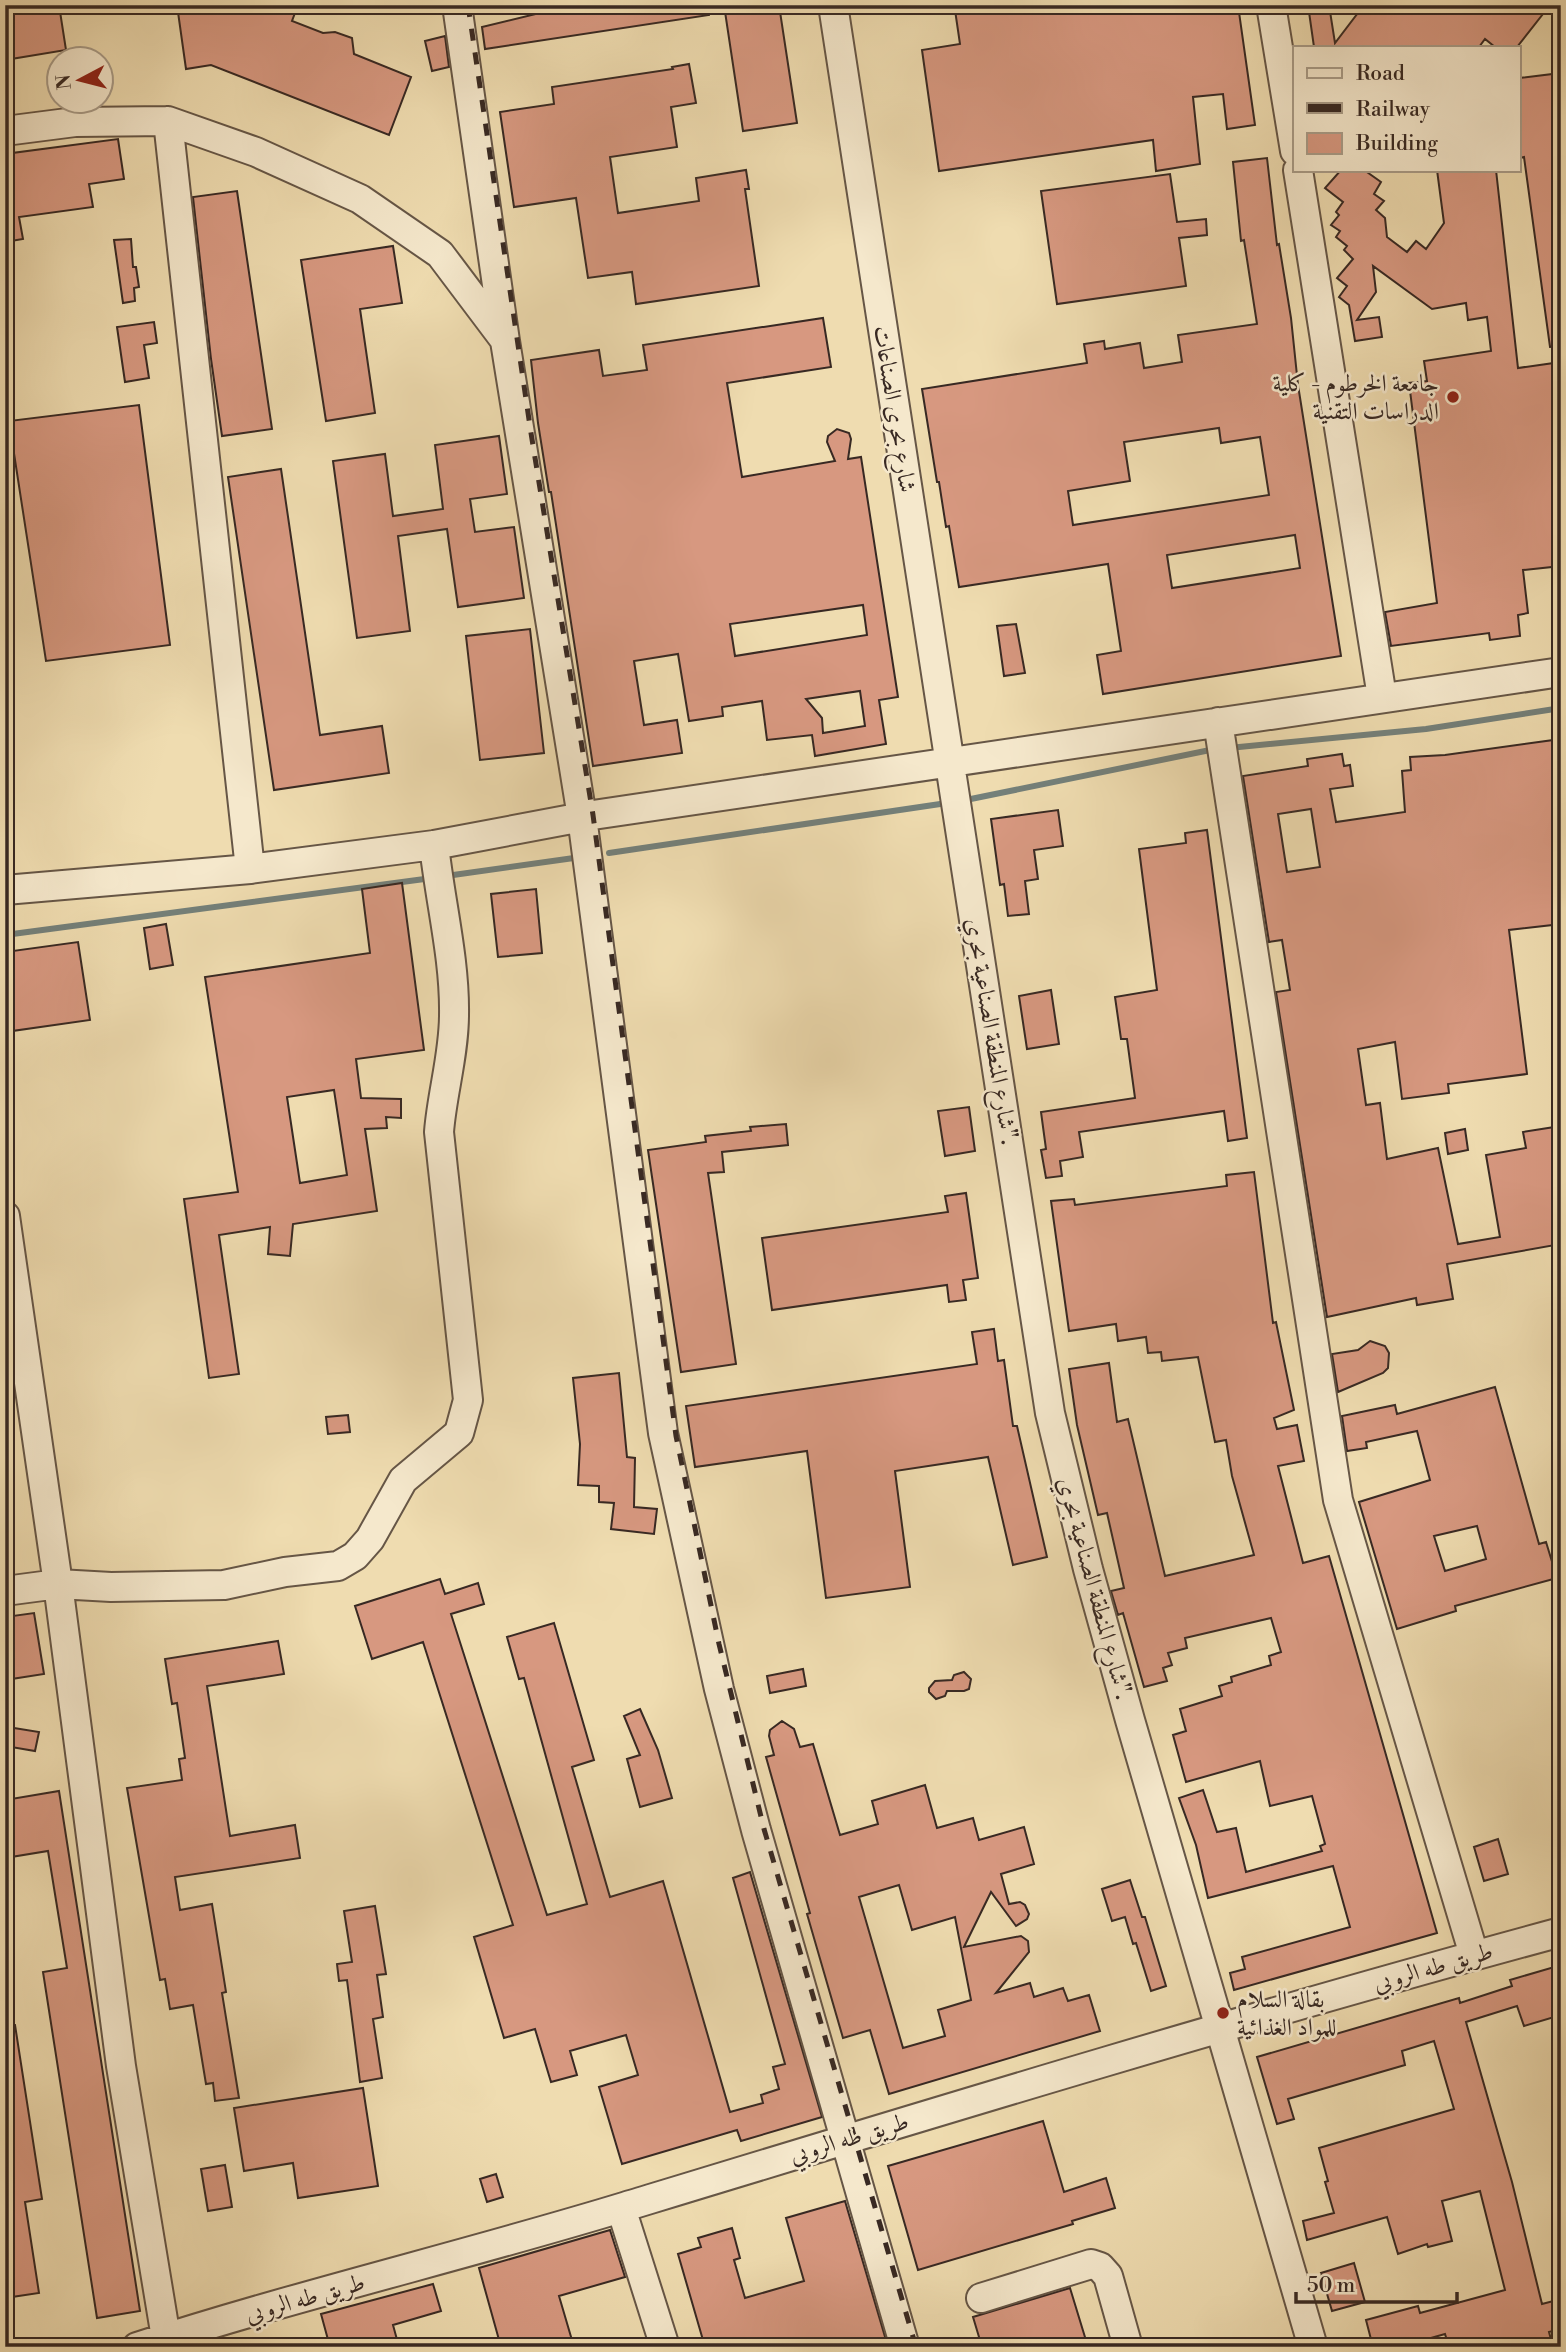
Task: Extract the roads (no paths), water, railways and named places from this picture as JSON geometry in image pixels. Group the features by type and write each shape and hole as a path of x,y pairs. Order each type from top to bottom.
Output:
{"street":[{"path":"457,5 505,341 582,817 663,1433 719,1689 844,2139 905,2347"},
{"name":"شارع بحرى الصناعات","path":"833,5 957,801"},
{"path":"1271,5 1293,139"},
{"path":"5,131 75,122 168,121 256,152 360,199 440,254 505,341"},
{"path":"168,121 250,869"},
{"path":"1298,172 1382,697"},
{"path":"5,890 250,869 436,866 582,817 951,762 1219,732 1382,697 1561,672"},
{"path":"1219,732 1338,1500 1474,1955"},
{"name":"شارع المنطقة الصناعية بحري\".","path":"957,801 1050,1413 1064,1474 1112,1657 1312,2347"},
{"path":"5,1591 58,1584 111,1587 224,1585 285,1572 338,1566 355,1556 370,1539 403,1480 459,1433 468,1400 439,1132 452,1048 454,1013 436,866"},
{"path":"5,1216 58,1584 121,2066 166,2338"},
{"name":"طريق طه الروبي","path":"138,2347 621,2208 844,2139 1561,1931"},
{"path":"621,2208 665,2347"},
{"path":"981,2298 1091,2264 1100,2267 1108,2276 1128,2347"}],"waterway":[{"path":"1229,748 1426,729 1561,708"},
{"path":"961,801 1215,749"},
{"path":"609,853 947,803"},
{"path":"446,876 581,857"},
{"path":"5,935 432,878"}],"railway":[{"path":"468,5 531,433 593,815 676,1436 719,1644 764,1829 916,2347"}],"place":[{"name":"جامعة الخرطوم - كلية الدراسات التقنية","path":"1453,397"},
{"name":"بقالة السلام للمواد الغذائية","path":"1223,2013"}]}
